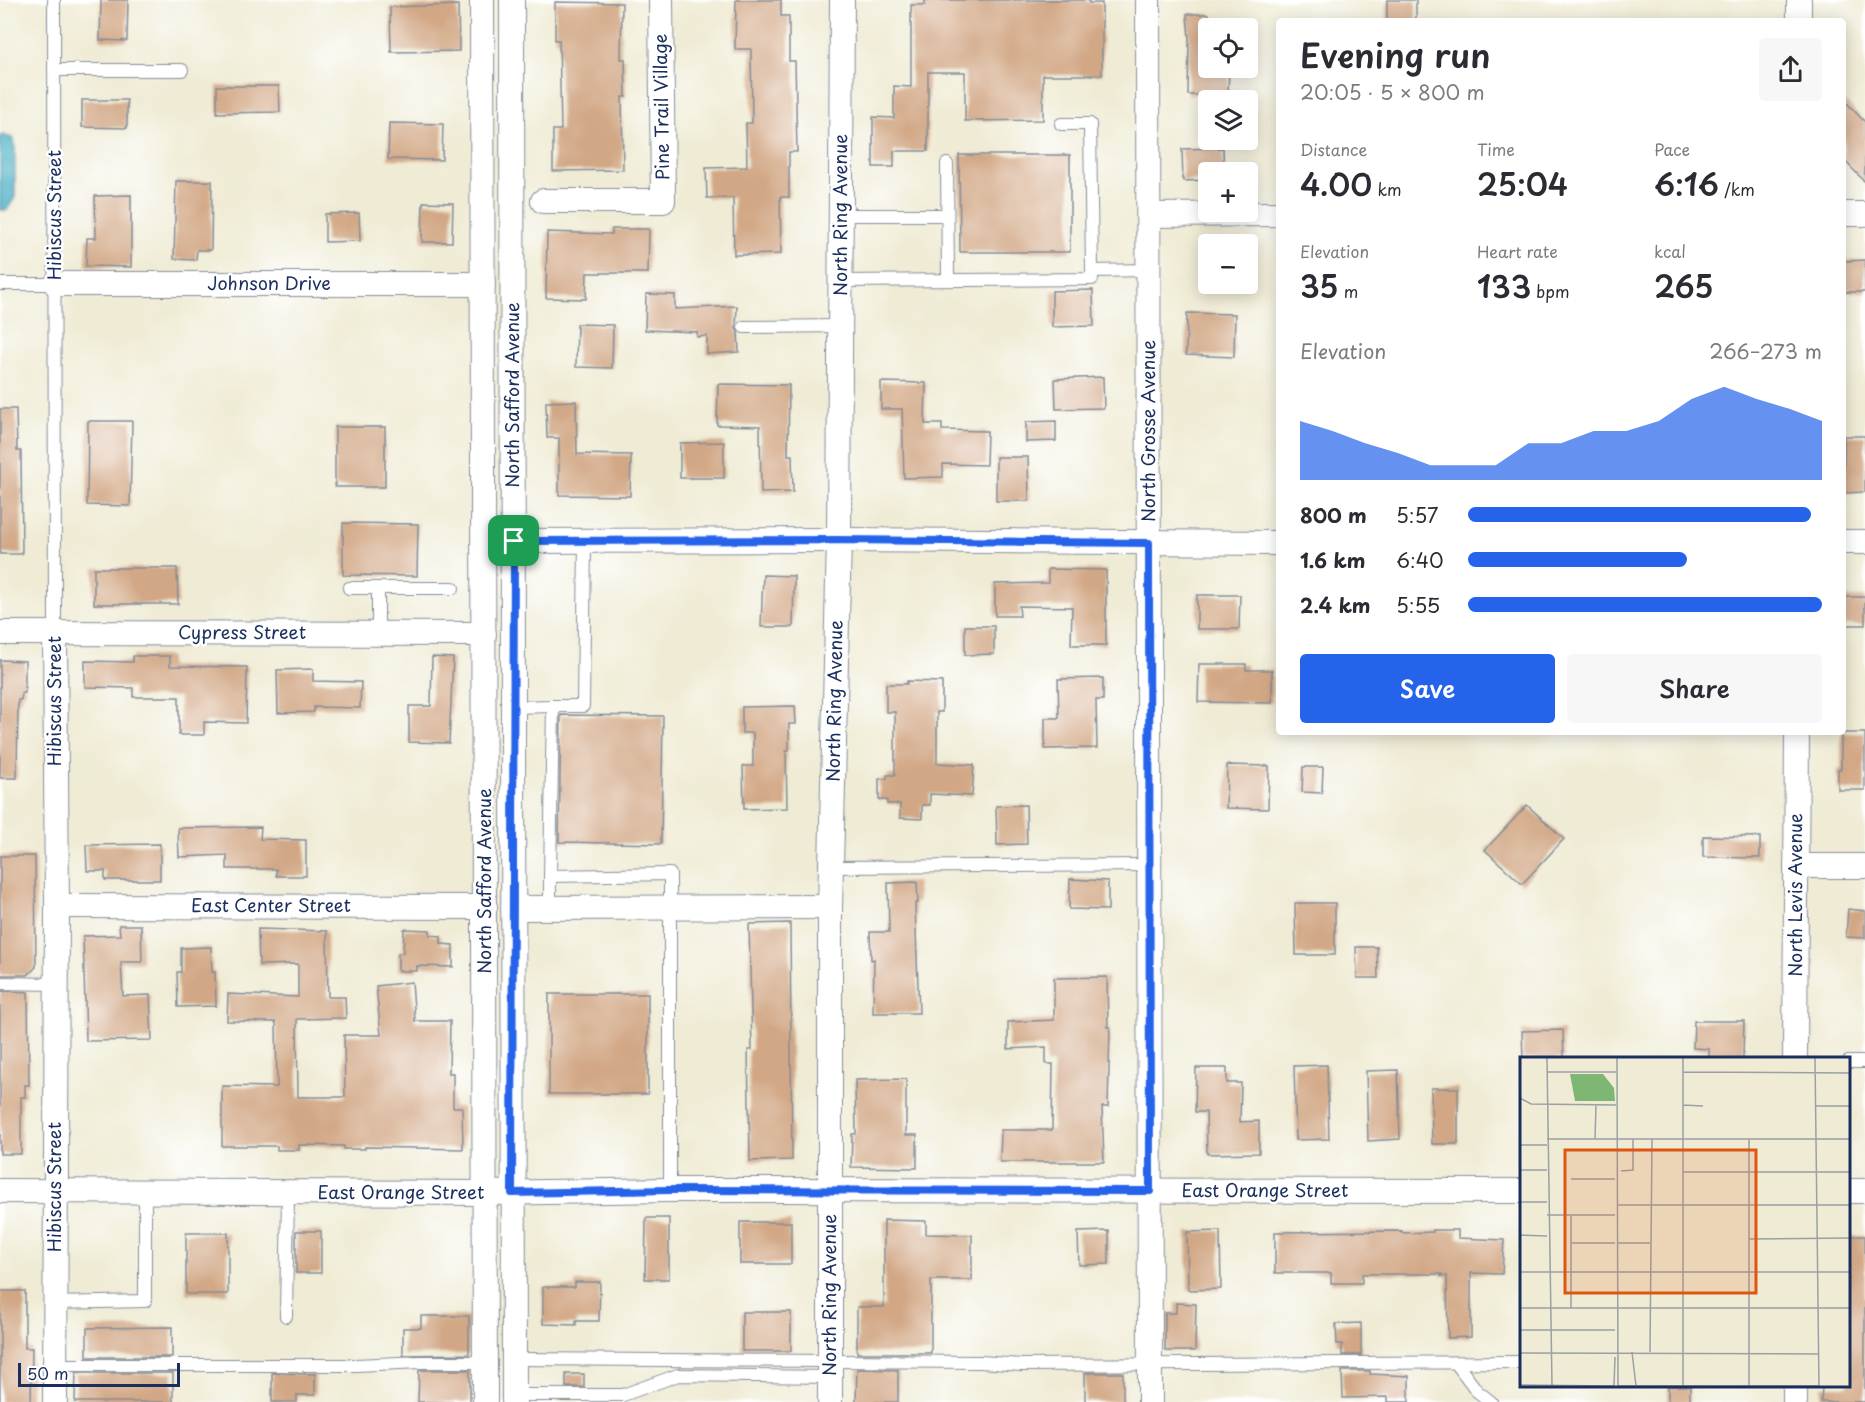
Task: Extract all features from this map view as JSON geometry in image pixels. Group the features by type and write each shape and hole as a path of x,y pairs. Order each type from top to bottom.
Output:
{"street":[{"name":"North Safford Avenue","path":"482,0 485,1402"},
{"name":"North Safford Avenue","path":"512,0 514,1399"},
{"name":"Pine Trail Village","path":"543,201 663,201 661,0"},
{"name":"North Ring Avenue","path":"830,1402 830,907 839,540 842,0"},
{"name":"North Grosse Avenue","path":"1148,0 1150,1402"},
{"path":"1798,0 1798,18"},
{"path":"1149,214 1276,214"},
{"path":"1846,214 1865,214"},
{"name":"Johnson Drive","path":"56,284 483,284"},
{"path":"514,541 839,540 1276,543"},
{"path":"1846,542 1865,542"},
{"name":"Cypress Street","path":"0,633 484,634"},
{"name":"Hibiscus Street","path":"55,633 57,906 54,1192 55,1402"},
{"name":"North Levis Avenue","path":"1795,1057 1797,735"},
{"path":"1796,866 1865,866"},
{"name":"East Center Street","path":"57,906 485,907"},
{"path":"513,908 830,907"},
{"name":"East Orange Street","path":"0,1191 512,1193 670,1190 1520,1191"}],"lane":[{"name":"Hibiscus Street","path":"54,0 55,633"},
{"path":"54,70 182,70"},
{"path":"840,281 1092,279 1090,124 1061,124"},
{"path":"947,164 948,280"},
{"path":"841,215 947,215"},
{"path":"1092,271 1149,270"},
{"path":"0,284 56,284"},
{"path":"744,327 840,326"},
{"path":"513,707 583,706 585,541"},
{"path":"349,588 453,588"},
{"path":"378,588 378,633"},
{"path":"550,908 553,706"},
{"path":"831,867 1150,865"},
{"path":"550,876 670,874 670,1190"},
{"path":"0,983 56,984"},
{"path":"55,1303 145,1301 145,1192"},
{"path":"286,1317 288,1193"},
{"path":"513,1359 830,1369"},
{"path":"55,1365 356,1365 485,1362"},
{"path":"514,1399 623,1395 678,1375 981,1362 1021,1365 1150,1366 1520,1362"},
{"path":"1456,1363 1477,1390 1491,1402"}],"water":[{"path":"0,136 12,138 15,144 15,197 7,210 0,210"}],"building":[{"path":"101,0 128,0 127,41 100,40"},
{"path":"736,0 781,0 781,16 789,16 789,61 795,61 797,152 789,152 789,197 780,197 781,254 734,255 733,198 707,198 706,168 747,167 746,123 752,123 751,49 735,49"},
{"path":"925,0 1089,0 1089,3 1102,3 1102,75 1043,75 1043,120 965,121 965,72 928,72 928,151 894,151 894,167 873,167 873,117 894,118 894,86 911,87 911,5 925,5"},
{"path":"1387,0 1416,0 1416,18 1387,18"},
{"path":"555,2 622,3 621,59 625,59 626,97 622,97 623,170 553,171 553,130 561,130 559,40 555,40"},
{"path":"458,5 459,51 391,52 390,7"},
{"path":"1187,14 1209,14 1209,18 1198,18 1198,78 1229,78 1228,90 1198,90 1198,95 1188,95"},
{"path":"217,86 279,86 280,112 217,113"},
{"path":"82,100 127,100 127,128 82,127"},
{"path":"1846,102 1865,122 1865,182 1846,162"},
{"path":"389,123 443,124 442,160 388,159"},
{"path":"1182,149 1223,150 1224,162 1198,162 1198,180 1183,181"},
{"path":"959,155 1070,155 1070,252 960,252"},
{"path":"176,181 212,181 211,250 197,250 196,260 174,259"},
{"path":"131,195 131,267 86,266 87,238 96,238 95,196"},
{"path":"423,202 453,203 452,242 422,242"},
{"path":"359,213 360,241 325,242 325,214"},
{"path":"612,229 649,229 648,273 587,273 586,299 546,298 547,232 612,234"},
{"path":"1865,260 1865,292 1846,292 1846,261"},
{"path":"1093,290 1094,326 1052,327 1052,291"},
{"path":"646,294 675,295 675,309 737,306 736,328 739,352 707,354 707,336 697,337 697,332 645,330"},
{"path":"1187,313 1235,314 1234,357 1186,355"},
{"path":"577,324 613,325 612,368 576,367"},
{"path":"1103,377 1104,408 1056,409 1055,379"},
{"path":"881,382 926,383 925,424 942,424 942,430 987,431 986,465 943,464 943,477 904,478 902,409 881,409"},
{"path":"718,384 789,385 788,455 792,455 793,492 761,493 760,426 717,425"},
{"path":"576,401 577,454 631,455 630,496 559,495 559,438 547,438 546,402"},
{"path":"0,409 16,409 17,451 21,451 22,554 0,554"},
{"path":"88,421 132,421 130,506 87,505"},
{"path":"1056,421 1056,441 1026,442 1026,422"},
{"path":"335,427 385,427 385,487 335,487"},
{"path":"1846,436 1865,436 1865,492 1846,493"},
{"path":"724,442 724,478 680,478 680,443"},
{"path":"996,457 1028,457 1029,501 996,501"},
{"path":"343,523 418,524 417,576 343,575"},
{"path":"94,568 177,568 178,604 94,604"},
{"path":"1048,569 1106,570 1106,645 1071,645 1072,607 1019,606 1020,616 995,616 995,584 1048,583"},
{"path":"763,575 794,576 793,627 761,627"},
{"path":"1197,595 1240,595 1239,629 1197,629"},
{"path":"1846,597 1865,597 1865,625 1846,625"},
{"path":"965,626 994,626 994,654 965,655"},
{"path":"133,656 170,656 170,666 247,667 246,723 204,722 204,735 179,735 179,697 133,697 133,688 85,687 85,661 133,662"},
{"path":"432,657 453,658 449,743 409,742 409,706 431,706"},
{"path":"0,660 25,661 25,693 22,693 21,700 18,700 17,778 0,778"},
{"path":"1199,664 1246,664 1246,670 1272,670 1272,703 1198,702"},
{"path":"313,669 313,681 361,682 360,708 314,707 314,712 278,713 277,670"},
{"path":"1103,678 1103,700 1096,700 1097,748 1045,749 1045,718 1059,718 1058,679"},
{"path":"907,681 942,682 942,712 937,712 937,763 974,765 972,796 930,794 930,805 922,805 922,819 900,818 900,804 887,804 887,800 879,800 879,779 887,779 887,775 895,775 895,712 886,712 886,684 907,684"},
{"path":"795,706 796,724 789,724 789,751 786,751 787,808 744,809 743,766 753,766 753,733 742,733 742,707"},
{"path":"561,715 663,716 661,844 559,842"},
{"path":"1865,733 1865,790 1838,790 1838,769 1841,769 1841,735"},
{"path":"1227,765 1269,766 1268,809 1226,808"},
{"path":"1303,767 1323,767 1322,793 1302,792"},
{"path":"1026,805 1027,844 997,845 996,806"},
{"path":"1527,805 1564,839 1522,884 1485,850"},
{"path":"261,827 260,839 306,840 306,876 276,876 276,869 227,869 227,855 179,857 178,828"},
{"path":"1703,836 1760,837 1760,858 1703,857"},
{"path":"160,844 160,880 105,880 105,871 87,871 86,845"},
{"path":"0,856 35,856 36,967 28,975 0,975"},
{"path":"1070,879 1108,881 1108,910 1069,909"},
{"path":"917,882 918,903 915,903 919,1013 873,1013 874,959 871,960 870,932 889,932 888,883"},
{"path":"1295,903 1335,903 1335,955 1296,955"},
{"path":"1848,909 1865,911 1865,938 1846,937"},
{"path":"790,923 792,1160 750,1161 748,1050 752,1050 749,924"},
{"path":"119,925 141,925 142,962 121,962 123,996 150,995 152,1040 86,1041 83,936 120,935"},
{"path":"258,929 327,931 328,997 345,997 346,1018 297,1019 298,1097 345,1097 344,1035 381,1035 376,986 412,982 415,1021 450,1021 449,1073 453,1073 453,1107 462,1107 463,1149 365,1147 365,1149 344,1149 344,1146 299,1145 299,1150 277,1150 277,1146 222,1146 222,1086 277,1087 276,1022 227,1021 228,994 298,997 298,964 259,965"},
{"path":"404,929 430,930 430,935 441,936 441,944 453,945 453,967 417,966 417,971 398,971 398,953 403,953"},
{"path":"211,947 212,972 215,972 216,1006 178,1007 177,972 181,972 181,948"},
{"path":"1356,947 1377,947 1378,978 1357,978"},
{"path":"1107,977 1108,1027 1110,1027 1108,1107 1102,1107 1104,1162 1000,1162 1001,1130 1052,1130 1053,1064 1046,1064 1046,1047 1008,1049 1008,1022 1054,1020 1054,978"},
{"path":"0,991 28,992 29,1085 25,1085 25,1097 21,1097 21,1154 0,1154"},
{"path":"549,994 648,994 648,1094 549,1094"},
{"path":"1694,1021 1744,1021 1743,1057 1709,1057 1709,1049 1693,1048"},
{"path":"1563,1030 1564,1057 1523,1057 1522,1031"},
{"path":"1327,1065 1329,1139 1296,1140 1294,1066"},
{"path":"1196,1068 1227,1068 1227,1083 1241,1083 1240,1122 1259,1121 1259,1153 1207,1154 1206,1112 1195,1112"},
{"path":"1398,1070 1400,1139 1368,1141 1366,1071"},
{"path":"906,1079 906,1135 917,1135 917,1168 851,1167 852,1134 856,1134 855,1080"},
{"path":"1431,1088 1458,1088 1458,1144 1432,1144"},
{"path":"646,1218 669,1218 669,1279 645,1279"},
{"path":"884,1220 926,1221 926,1234 972,1235 972,1280 931,1280 931,1353 857,1353 857,1307 884,1307"},
{"path":"740,1222 791,1222 791,1264 740,1264"},
{"path":"1433,1230 1458,1230 1458,1238 1504,1240 1502,1274 1471,1273 1471,1337 1448,1338 1447,1276 1441,1276 1442,1274 1362,1274 1362,1283 1331,1283 1331,1273 1275,1273 1275,1232 1402,1231 1402,1233 1433,1232"},
{"path":"296,1231 321,1231 321,1273 296,1273"},
{"path":"1109,1231 1109,1264 1079,1265 1078,1232"},
{"path":"1220,1231 1221,1289 1188,1290 1187,1232"},
{"path":"186,1233 228,1233 228,1294 186,1294"},
{"path":"1850,1236 1865,1236 1865,1402 1821,1402 1822,1387 1850,1387"},
{"path":"575,1282 600,1282 599,1321 576,1321 576,1325 543,1324 543,1287 575,1287"},
{"path":"0,1291 25,1291 25,1348 32,1348 31,1402 0,1402"},
{"path":"1176,1303 1196,1304 1195,1351 1165,1351 1165,1313 1176,1313"},
{"path":"742,1312 791,1312 791,1351 742,1351"},
{"path":"421,1316 469,1316 469,1354 403,1355 403,1328 421,1328"},
{"path":"1361,1323 1361,1355 1342,1355 1342,1344 1337,1344 1336,1324"},
{"path":"172,1327 172,1357 87,1357 87,1328"},
{"path":"857,1369 898,1370 898,1402 856,1402"},
{"path":"419,1370 470,1370 470,1402 418,1402"},
{"path":"1342,1371 1370,1371 1370,1374 1409,1376 1409,1402 1388,1402 1388,1397 1343,1398"},
{"path":"76,1373 173,1373 173,1402 75,1402"},
{"path":"272,1373 315,1374 315,1395 297,1395 297,1402 272,1402"},
{"path":"1085,1373 1123,1373 1123,1402 1085,1402"},
{"path":"566,1374 584,1374 584,1387 566,1387"},
{"path":"1668,1387 1690,1387 1690,1402 1668,1402"}],"route":[{"path":"839,540 1149,543 1150,1191 670,1190 512,1193 514,541 839,540"}]}
